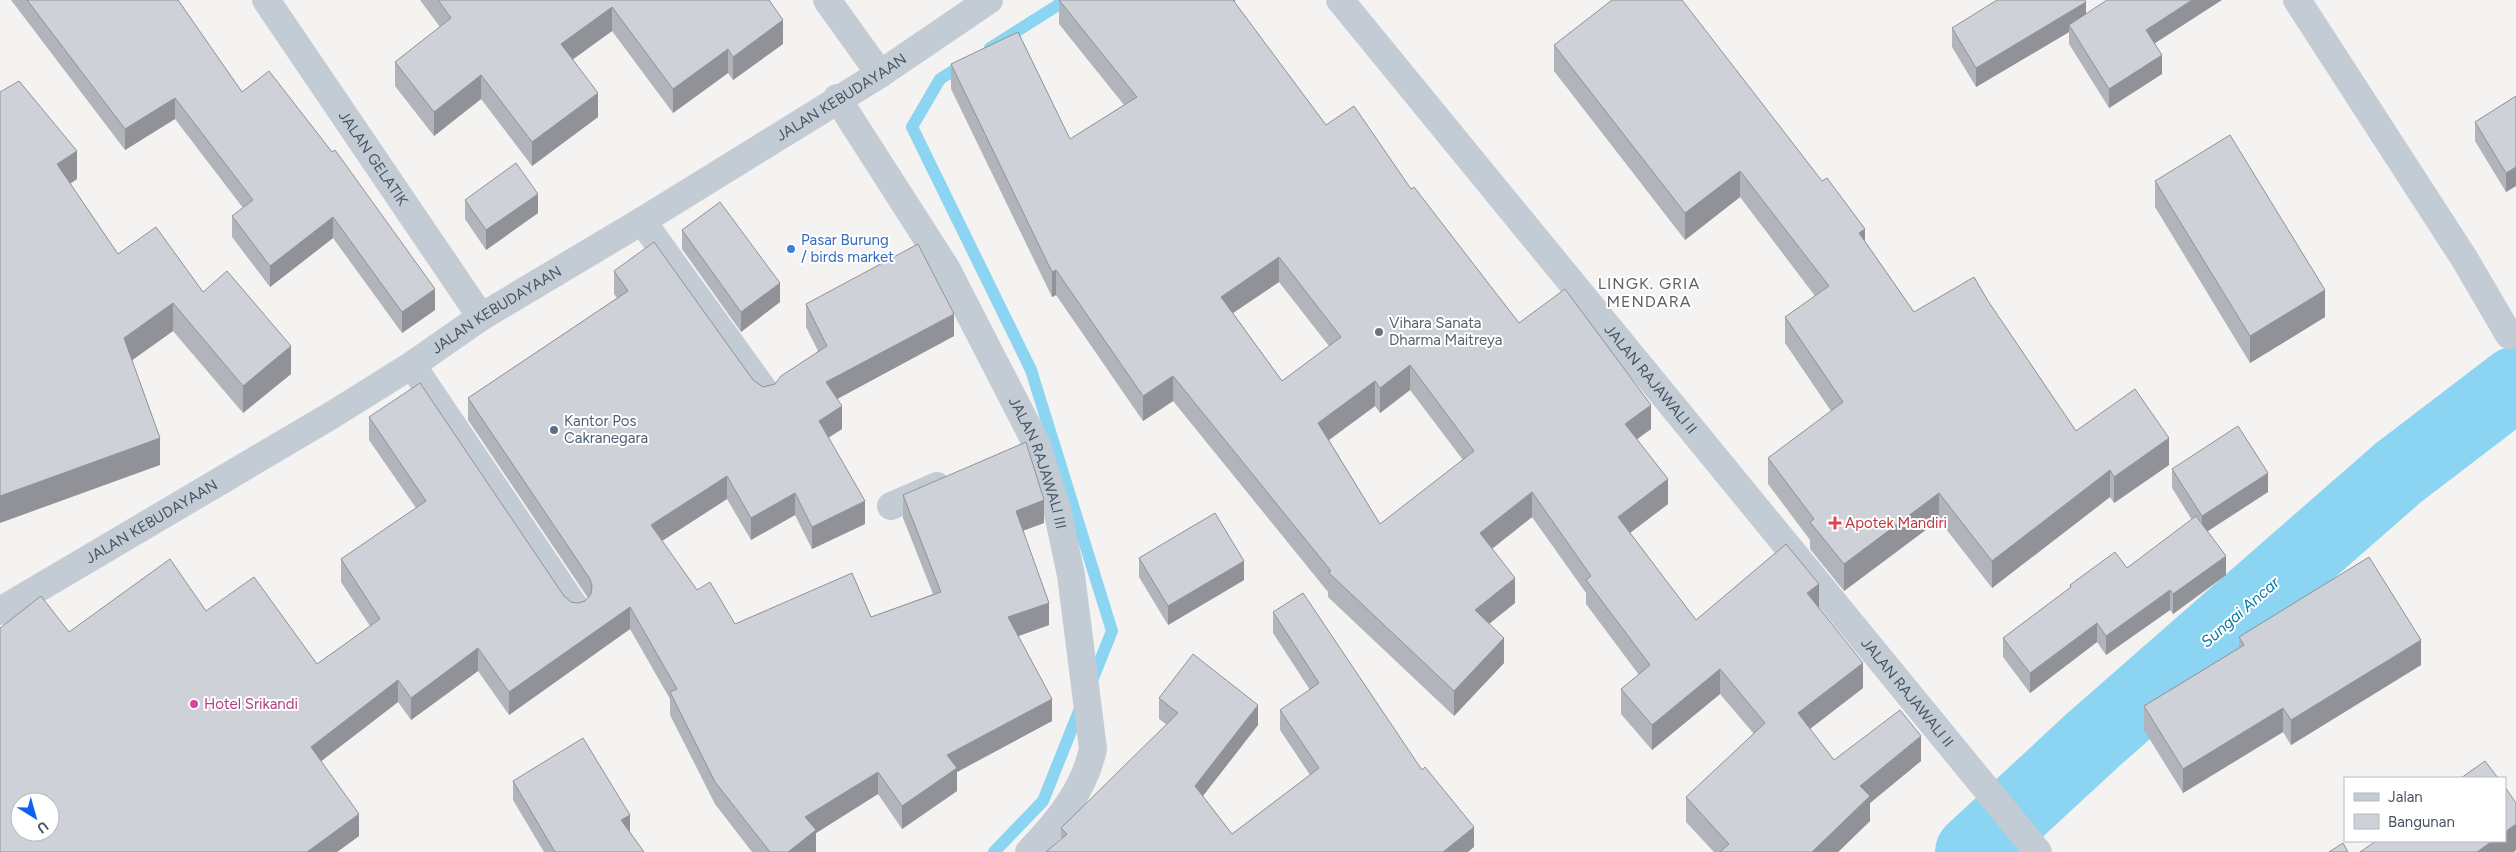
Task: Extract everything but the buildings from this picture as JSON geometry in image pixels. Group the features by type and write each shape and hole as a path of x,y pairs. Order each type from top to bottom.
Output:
{"street":[{"name":"JALAN GELATIK","path":"266,0 480,317"},
{"path":"827,0 880,74"},
{"name":"JALAN KEBUDAYAAN","path":"0,611 332,415 412,365 480,317 642,221 837,98 880,74 989,0"},
{"name":"JALAN RAJAWALI II","path":"1340,0 1963,757 2038,852"},
{"path":"2296,0 2464,258 2509,335"},
{"name":"JALAN RAJAWALI III","path":"837,98 946,268 1036,443 1056,509 1071,576 1092,749 1088,770 1077,794 1029,852"},
{"path":"642,221 766,392"},
{"path":"412,365 576,610"},
{"path":"1009,455 1036,443"},
{"path":"891,506 964,475"}],"waterway":[{"path":"990,48 1066,0"},
{"path":"964,64 940,79 912,127 1031,370 1112,631 1091,683"},
{"name":"Sungai Ancar","path":"1972,852 2094,739 2398,473 2516,383"},
{"path":"994,852 1043,801 1081,706"}],"place":[{"name":"Pasar Burung / birds market","path":"791,249"},
{"name":"Vihara Sanata Dharma Maitreya","path":"1379,332"},
{"name":"Kantor Pos Cakranegara","path":"554,430"},
{"name":"Apotek Mandiri","path":"1835,523"},
{"name":"Hotel Srikandi","path":"194,704"}],"district":[{"name":"LINGK. GRIA MENDARA","path":"1649,292"}]}
